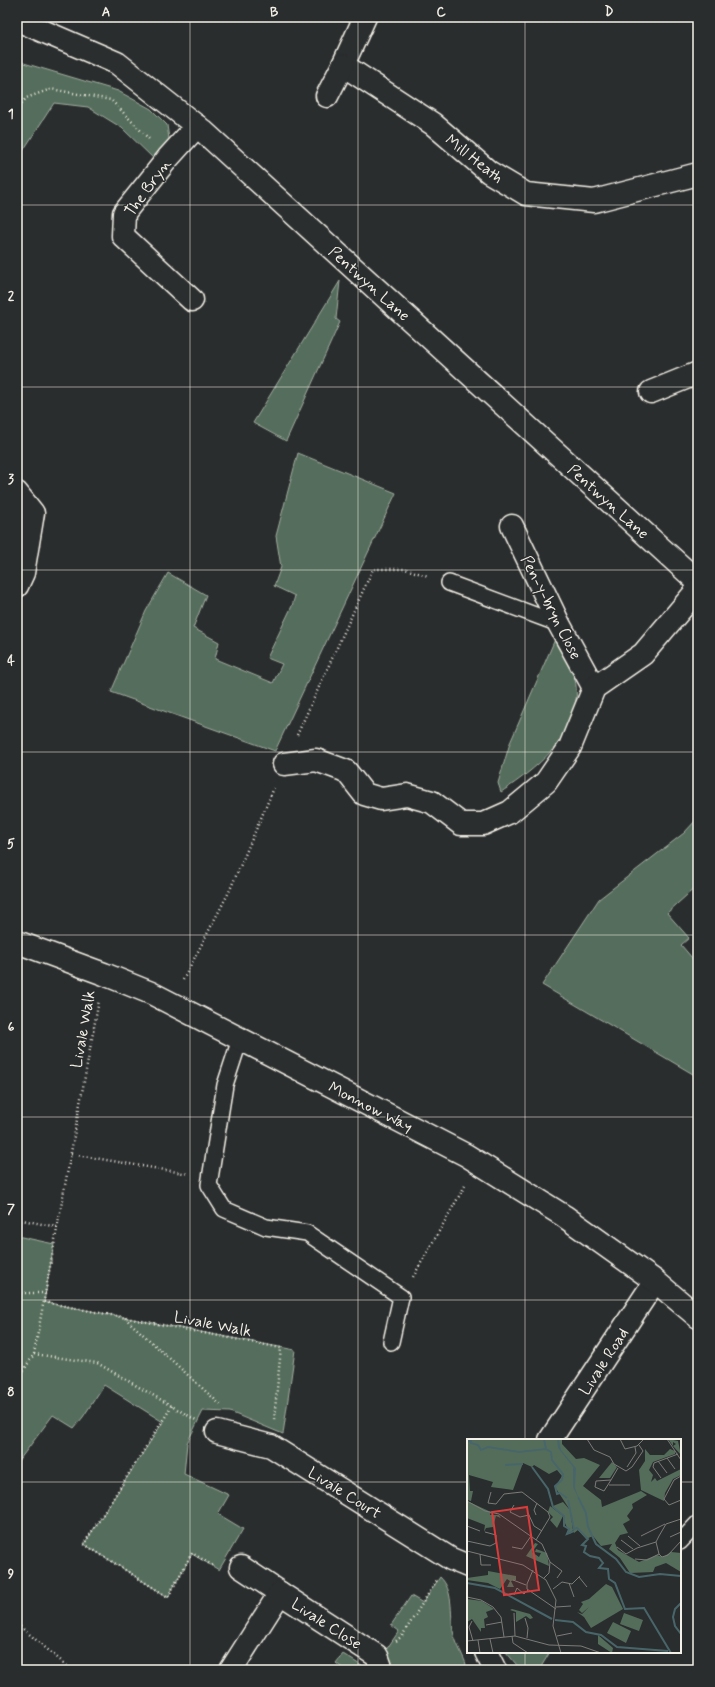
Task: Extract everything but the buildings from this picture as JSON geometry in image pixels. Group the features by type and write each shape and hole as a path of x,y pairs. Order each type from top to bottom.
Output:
{"street":[{"path":"327,96 365,17"},
{"name":"Pentwyn Lane","path":"17,20 117,63 197,126 698,582"},
{"name":"Mill Heath","path":"343,65 433,124 489,172 526,194 594,201 698,174"},
{"name":"The Bryn","path":"192,300 123,236 124,213 168,158 197,126"},
{"path":"651,392 698,373"},
{"path":"17,493 33,513 23,573 17,586"},
{"name":"Pen-y-bryn Close","path":"512,526 559,624 594,688"},
{"path":"284,764 316,760 346,771 364,794 381,799 408,794 432,802 461,824 483,824 510,812 546,782 570,747 594,688 643,654 698,589"},
{"name":"Monnow Way","path":"17,942 151,993 478,1163 564,1216 655,1281 698,1317"},
{"name":"Livale Road","path":"551,1439 655,1281"},
{"name":"Livale Court","path":"217,1432 271,1446 459,1562"},
{"path":"241,1567 280,1593"},
{"name":"Livale Close","path":"230,1670 280,1593 379,1663"},
{"path":"486,1653 495,1670"}],"lane":[{"path":"449,583 559,624"},
{"path":"240,1039 225,1085 208,1185 224,1209 266,1227 307,1233 401,1298 391,1342"},
{"path":"681,1541 698,1523"}],"path":[{"path":"17,110 26,98 51,89 111,100 168,158"},
{"name":"Livale Walk","path":"17,1381 34,1354 104,974"},
{"path":"71,1154 210,1178"},
{"path":"401,1298 478,1163"},
{"path":"17,1219 58,1227"},
{"path":"17,1293 46,1293"},
{"name":"Livale Walk","path":"44,1302 281,1348 271,1446"},
{"path":"125,1318 224,1407"},
{"path":"34,1354 98,1363 217,1432"},
{"path":"172,1406 84,1544 168,1596 192,1553 219,1570 241,1567"},
{"path":"379,1663 402,1636 459,1562"},
{"path":"17,1624 72,1670"}],"green space":[{"path":"17,61 118,91 151,109 167,125 169,139 156,161 122,128 88,107 54,103 17,160"},
{"path":"340,281 336,319 340,322 286,441 253,423"},
{"path":"298,453 396,493 275,751 111,692 146,611 168,573 206,595 193,628 219,642 215,659 273,683 282,664 267,658 292,606 295,596 274,586 281,567 276,536"},
{"path":"556,637 570,663 574,674 576,697 573,715 566,731 544,759 501,792 498,783 510,743"},
{"path":"698,818 698,885 667,913 689,938 681,945 698,965 698,1077 542,985 599,899 684,833"},
{"path":"17,1236 54,1244 44,1302 295,1350 283,1434 230,1412 203,1411 187,1443 184,1474 229,1495 218,1514 243,1529 219,1570 192,1554 168,1597 84,1544 163,1422 104,1385 74,1428 53,1415 17,1463"},
{"path":"440,1577 448,1588 451,1602 454,1635 466,1664 462,1670 389,1670 386,1650 399,1631 391,1625 411,1596 423,1603"},
{"path":"507,1653 549,1653 539,1670 521,1670"},
{"path":"343,1654 368,1670 345,1670 336,1663"}]}
